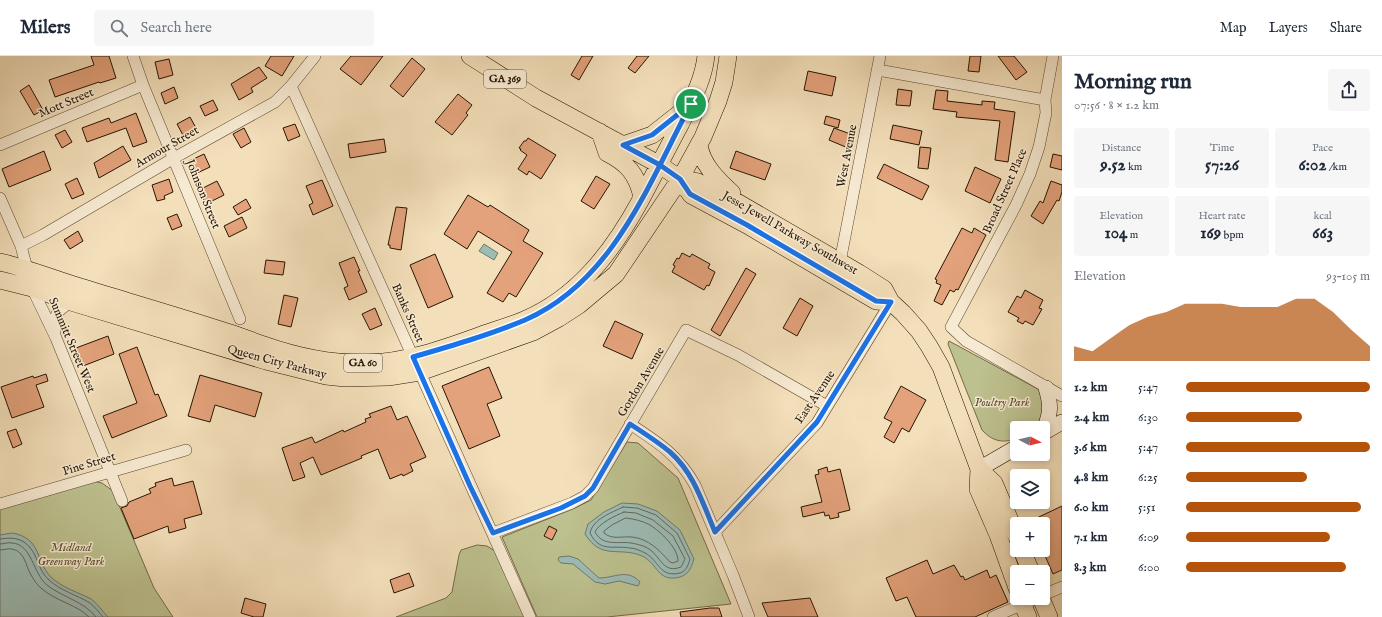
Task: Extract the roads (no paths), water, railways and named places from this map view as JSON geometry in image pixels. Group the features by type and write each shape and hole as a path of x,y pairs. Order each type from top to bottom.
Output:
{"main road":[{"name":"Jesse Jewell Parkway Southwest","path":"470,56 530,94 660,165 680,179 690,194 747,225 876,301 891,302"},
{"name":"Queen City Parkway","path":"0,280 32,288 71,302 300,371 345,378 388,377 475,338 525,320 553,304 585,279 610,251 630,219 660,165 691,104 701,79 706,56"},
{"name":"Queen City Parkway","path":"0,262 229,332 265,346 302,357 340,362 416,364 486,350 533,332 559,318 616,274 680,179 699,144 720,95 724,82 728,56"},
{"path":"623,145 652,135 691,104"},
{"path":"600,132 607,153 620,159 629,168 636,178 642,197"},
{"path":"699,144 700,151 707,165 720,182 737,198 743,206"},
{"name":"Jesse Jewell Parkway Southwest","path":"680,179 698,182 743,206 884,289 891,302 903,313 929,346 941,367 979,469 978,489 1010,565"},
{"name":"Jesse Jewell Parkway Southwest","path":"979,469 994,483 1010,521"},
{"path":"1044,605 1049,617"}],"street":[{"name":"Johnson Street","path":"133,56 143,85 240,319"},
{"name":"Armour Street","path":"21,246 43,235 174,158 275,102 291,86 314,56"},
{"name":"West Avenue","path":"840,262 880,56"},
{"name":"Broad Street Place","path":"1046,388 966,341 951,327 1016,205 1030,174 1039,147 1046,113 1045,100 1052,56"},
{"path":"878,70 1045,100"},
{"name":"Mott Street","path":"0,145 143,85"},
{"name":"Banks Street","path":"291,86 530,617"},
{"name":"Summitt Street West","path":"0,198 21,246 32,288 56,338 122,501"},
{"path":"56,338 55,318 58,313 71,302"},
{"name":"East Avenue","path":"715,532 817,422 891,302"},
{"name":"Gordon Avenue","path":"493,533 561,508 585,496 593,488 686,330 738,355 827,406"},
{"path":"1046,388 1062,396"},
{"path":"1046,388 1051,409 1047,421"},
{"path":"1050,429 1062,422"},
{"path":"630,424 661,445 680,463 695,485 749,617"},
{"name":"Pine Street","path":"0,504 186,450"},
{"path":"979,469 1010,451"},
{"path":"1050,592 1062,587"},
{"path":"993,617 1017,605"}],"water":[{"path":"484,244 498,253 494,260 479,251"},
{"path":"622,503 638,504 657,511 680,530 694,559 688,572 680,577 667,577 662,575 647,559 642,556 634,553 604,550 591,542 585,534 588,524 604,512"},
{"path":"12,533 22,536 33,545 46,571 55,581 91,599 108,617 0,617 0,535"},
{"path":"569,556 578,559 599,578 630,575 640,582 638,586 619,581 605,584 595,582 573,564 561,563 558,560 559,557"}],"park label":[{"name":"Poultry Park","path":"1002,402"},
{"name":"Midland Greenway Park","path":"71,554"}]}
